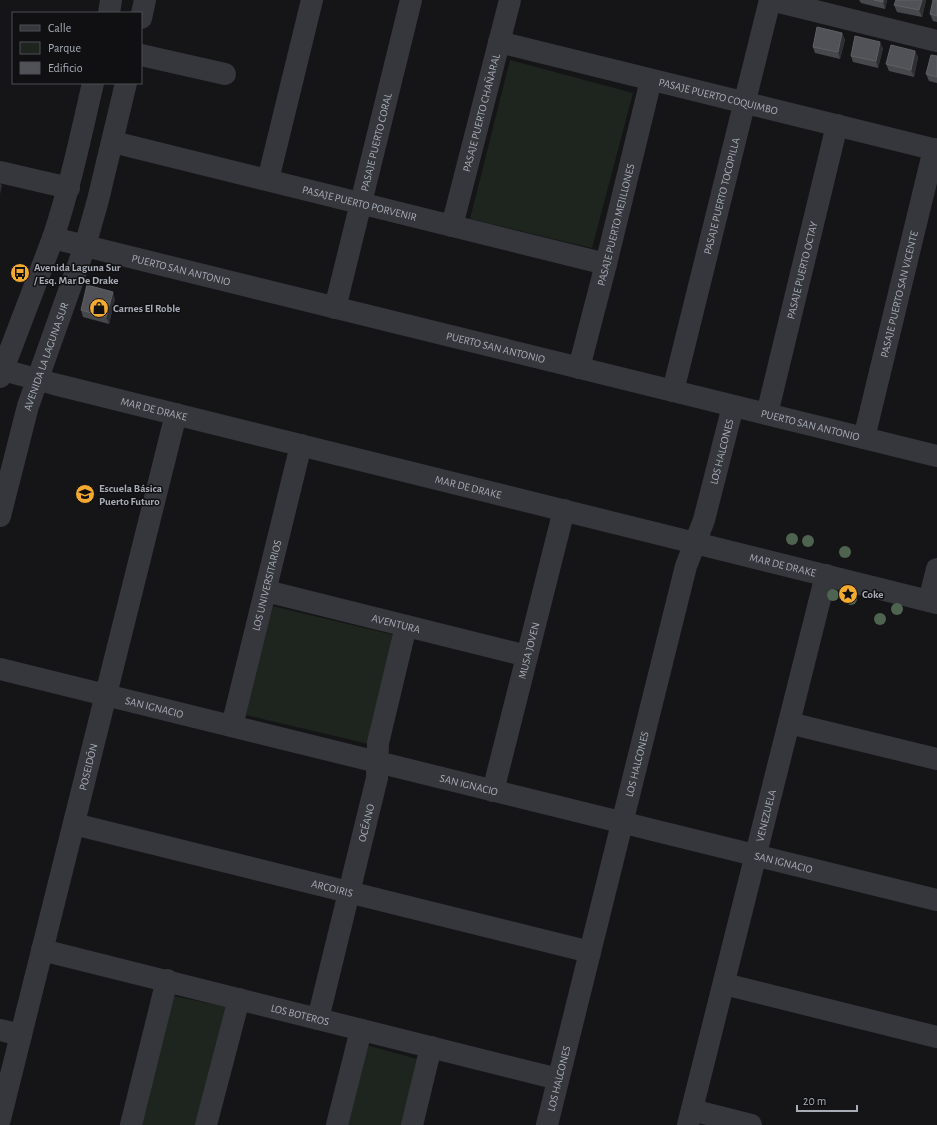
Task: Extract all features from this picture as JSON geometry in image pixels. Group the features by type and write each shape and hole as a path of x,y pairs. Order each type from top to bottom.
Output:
{"street":[{"path":"109,12 112,0"},
{"path":"142,14 145,0"},
{"path":"268,180 312,0"},
{"name":"PASAJE PUERTO CORAL","path":"335,308 411,0"},
{"name":"PASAJE PUERTO CHAÑARAL","path":"452,226 510,0"},
{"path":"770,0 937,41"},
{"name":"PASAJE PUERTO TOCOPILLA","path":"673,391 770,0"},
{"name":"PASAJE PUERTO COQUIMBO","path":"499,42 935,150"},
{"path":"142,55 225,74"},
{"name":"PASAJE PUERTO MEJILLONES","path":"579,368 651,80"},
{"path":"1,372 53,238 69,188 93,84"},
{"name":"AVENIDA LA LAGUNA SUR","path":"0,516 26,412 85,246 113,142 126,84"},
{"name":"PASAJE PUERTO OCTAY","path":"767,414 837,126"},
{"name":"PASAJE PUERTO PORVENIR","path":"113,142 606,264"},
{"name":"PASAJE PUERTO SAN VICENTE","path":"864,438 935,150"},
{"path":"0,172 69,188"},
{"name":"PUERTO SAN ANTONIO","path":"53,238 937,456"},
{"name":"MAR DE DRAKE","path":"1,372 37,379 933,602"},
{"name":"LOS HALCONES","path":"547,1125 686,566 704,520 733,406"},
{"name":"POSEIDÓN","path":"0,1119 176,414"},
{"name":"LOS UNIVERSITARIOS","path":"232,726 301,445"},
{"name":"MUSA JOVEN","path":"493,791 564,510"},
{"path":"933,602 937,569"},
{"name":"VENEZUELA","path":"690,1118 826,575"},
{"name":"AVENTURA","path":"266,591 527,656"},
{"name":"OCÉANO","path":"318,1018 377,778 378,743 406,626"},
{"name":"SAN IGNACIO","path":"0,669 937,900"},
{"path":"789,722 937,759"},
{"name":"ARCOIRIS","path":"74,824 590,952"},
{"name":"LOS BOTEROS","path":"42,950 167,980 558,1079"},
{"path":"131,1125 167,980"},
{"path":"724,984 937,1037"},
{"path":"206,1125 239,999"},
{"path":"0,1030 21,1035"},
{"path":"337,1125 361,1030"},
{"path":"412,1125 431,1047"},
{"path":"690,1118 751,1125"}],"green space":[{"path":"510,60 633,93 592,248 470,219"},
{"path":"272,606 394,635 369,744 246,715"},
{"path":"174,996 230,1008 198,1125 140,1125"},
{"path":"351,1041 421,1060 403,1125 332,1125"}],"building":[{"path":"896,0 922,0 919,10 894,5"},
{"path":"933,0 937,0 937,16 930,14"},
{"path":"817,27 842,33 838,52 813,47"},
{"path":"855,36 880,42 876,61 851,56"},
{"path":"891,45 915,51 911,70 886,64"},
{"path":"931,55 937,56 937,77 926,74"},
{"name":"Carnes El Roble","path":"87,285 113,292 106,317 81,310"}],"place":[{"name":"Avenida Laguna Sur / Esq. Mar De Drake","path":"20,273"},
{"name":"Carnes El Roble","path":"99,308"},
{"name":"Escuela Básica Puerto Futuro","path":"85,494"},
{"name":"Coke","path":"848,594"}]}
